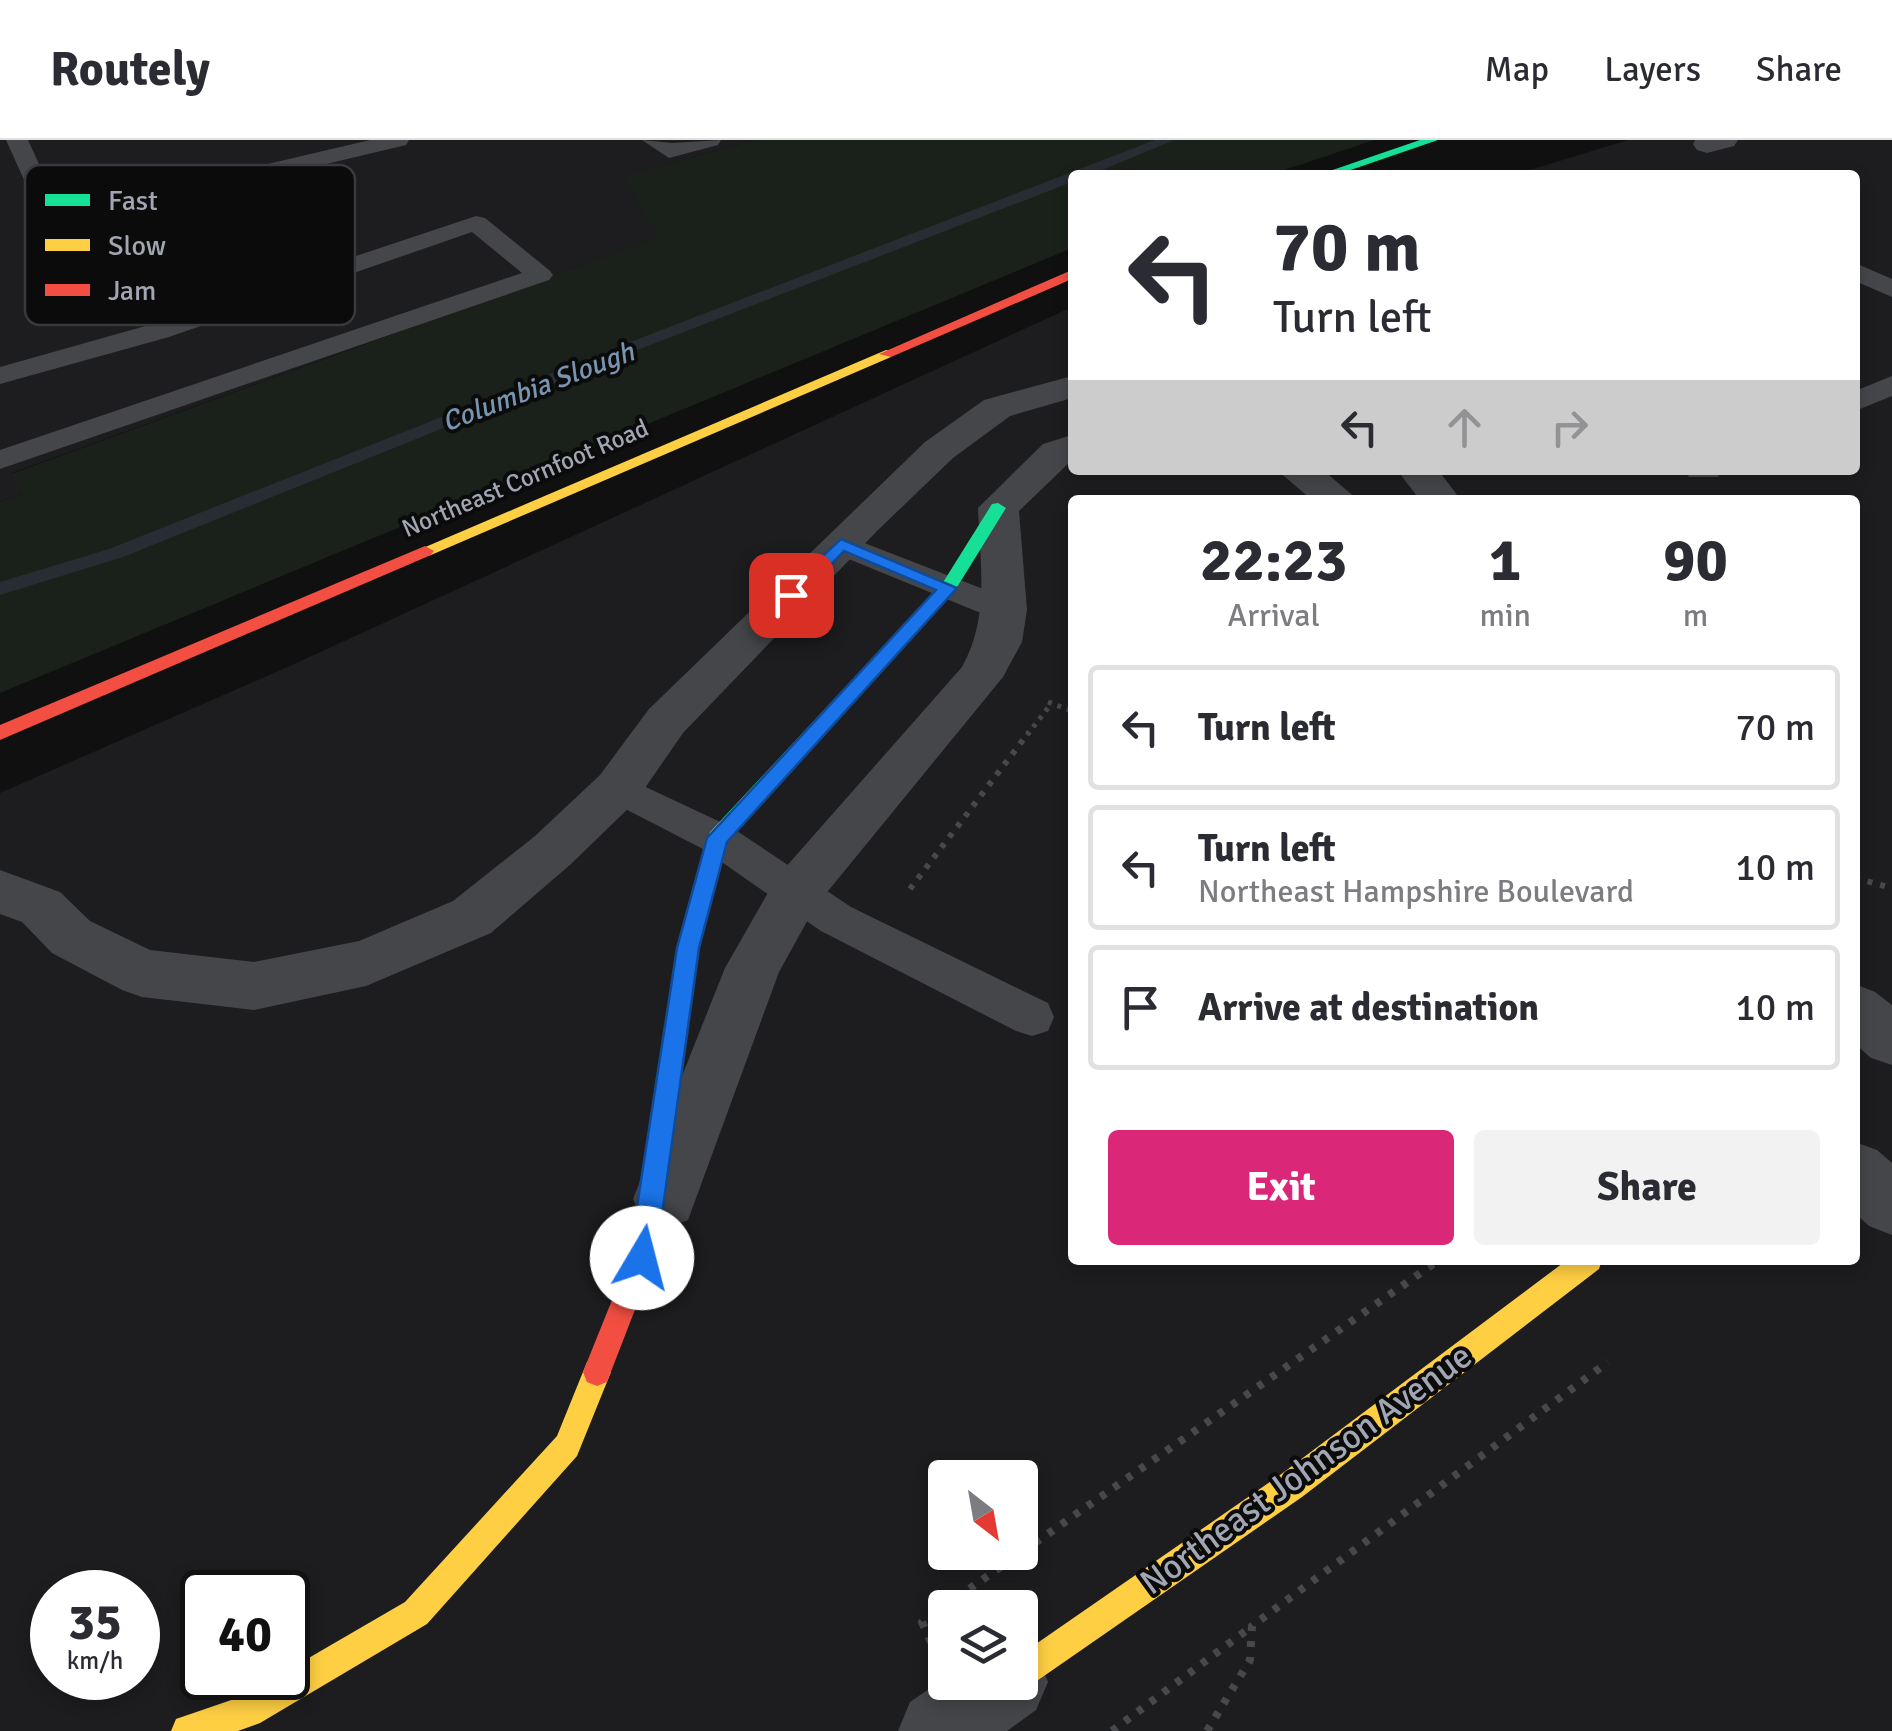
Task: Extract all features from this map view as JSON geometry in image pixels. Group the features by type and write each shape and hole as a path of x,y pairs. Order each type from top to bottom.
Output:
{"street":[{"path":"1339,170 1432,140"},
{"name":"Northeast Cornfoot Road","path":"0,733 1068,276"},
{"path":"0,890 40,908 71,937 142,973 254,986 366,963 472,917 553,850 618,788 666,722 939,450 996,408 1068,388"},
{"path":"642,1258 688,948 717,838 948,588 998,508 1056,452 1068,448"},
{"path":"1304,475 1331,495"},
{"path":"1421,475 1437,495"},
{"path":"188,1731 248,1711 416,1613 567,1446 753,968 796,892 980,678 999,642 1005,610 998,508"},
{"path":"1860,1175 1892,1206"},
{"name":"Northeast Johnson Avenue","path":"1038,1662 1291,1486 1582,1265"},
{"path":"939,1731 956,1700"}],"lane":[{"path":"17,140 28,165"},
{"path":"293,165 398,140"},
{"path":"653,140 669,151 710,140"},
{"path":"0,460 540,275 476,223 355,264"},
{"path":"1860,273 1892,289"},
{"path":"0,376 177,325"},
{"path":"1860,400 1892,386"},
{"path":"841,544 1005,610"},
{"path":"618,788 717,838 872,937 1032,1017"}],"path":[{"path":"872,937 1050,704"},
{"path":"1860,879 1892,888"},
{"path":"968,1590 1433,1265"},
{"path":"1112,1731 1608,1362"},
{"path":"1207,1731 1250,1660 1252,1626"}],"shaded area":[{"path":"0,140 755,140 625,176 659,237 12,473 23,494 0,502"},
{"path":"755,140 1374,140 1284,170 1068,170 1068,250 0,693 0,502 23,494 11,474 658,237 624,176"},
{"path":"1628,140 1892,140 1892,1731 0,1731 0,793 292,665 1068,309 1068,475 1860,475 1860,170 1529,170"}],"waterway":[{"name":"Columbia Slough","path":"1091,170 1167,140"},
{"name":"Columbia Slough","path":"0,589 116,553 621,351 1068,179"}],"traffic: fast":[{"path":"1339,170 1432,140"},
{"path":"707,876 717,838 948,588 998,508"}],"traffic: slow":[{"path":"425,551 886,354"},
{"path":"1038,1662 1291,1486 1582,1265"},
{"path":"188,1731 248,1711 416,1613 567,1446 597,1372"}],"traffic: jam":[{"path":"886,354 1068,276"},
{"path":"0,733 425,551"},
{"path":"597,1372 642,1258 688,948 707,876"}],"route":[{"path":"642,1258 688,948 717,838 948,588 841,544 791,595"}]}
